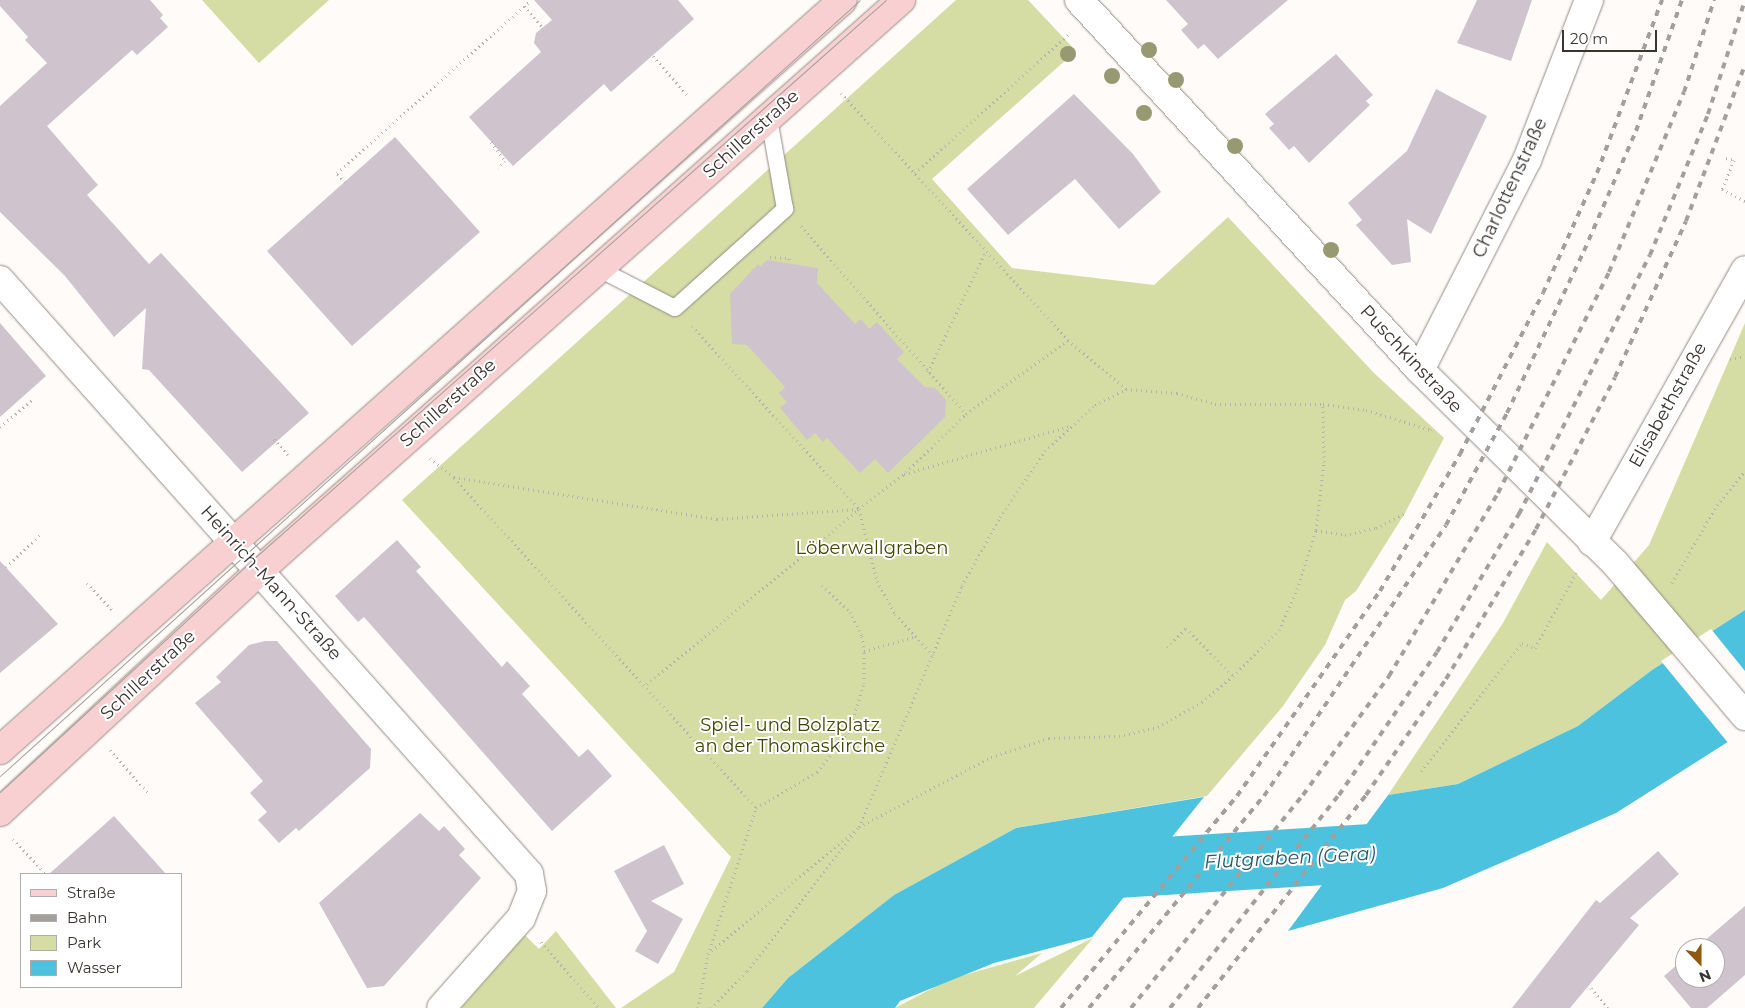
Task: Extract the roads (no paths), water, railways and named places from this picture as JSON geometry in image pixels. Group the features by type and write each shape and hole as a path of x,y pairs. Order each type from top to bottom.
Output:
{"main road":[{"path":"0,750 230,537 843,0"},
{"name":"Schillerstraße","path":"5,824 260,570 901,0"}],"street":[{"name":"Charlottenstraße","path":"1420,370 1526,160 1589,0"},
{"name":"Puschkinstraße","path":"1085,7 1456,408 1657,609 1745,716"},
{"name":"Elisabethstraße","path":"1592,542 1745,270"},
{"name":"Heinrich-Mann-Straße","path":"0,280 519,859 529,874 532,891 521,918 441,1008"}],"lane":[{"path":"599,269 675,308 785,209 769,118"}],"water":[{"path":"1745,610 1745,731 1616,813 1443,888 1288,931 1388,795 1458,784 1578,726 1652,670"},
{"path":"1204,797 1092,937 994,963 900,1001 895,1008 762,1008 788,978 894,895 1016,828"}],"waterway":[{"name":"Flutgraben (Gera)","path":"1069,872 1406,851 1421,845"}],"tram line":[{"path":"0,776 860,0"},
{"path":"0,792 251,561 886,0"}],"railway":[{"path":"1061,1008 1237,796 1380,591 1460,454 1543,293 1597,173 1662,0"},
{"path":"1089,1008 1264,796 1446,525 1507,413 1584,251 1636,131 1682,0"},
{"path":"1131,1008 1303,795 1389,676 1498,493 1609,272 1684,92 1714,0"},
{"path":"1170,1008 1339,795 1437,652 1519,514 1650,255 1708,114 1745,0"},
{"path":"1198,1008 1366,795 1446,679 1536,529 1615,377 1686,221 1745,65"}],"park label":[{"name":"Löberwallgraben","path":"872,548"},
{"name":"Spiel- und Bolzplatz an der Thomaskirche","path":"790,736"}]}
